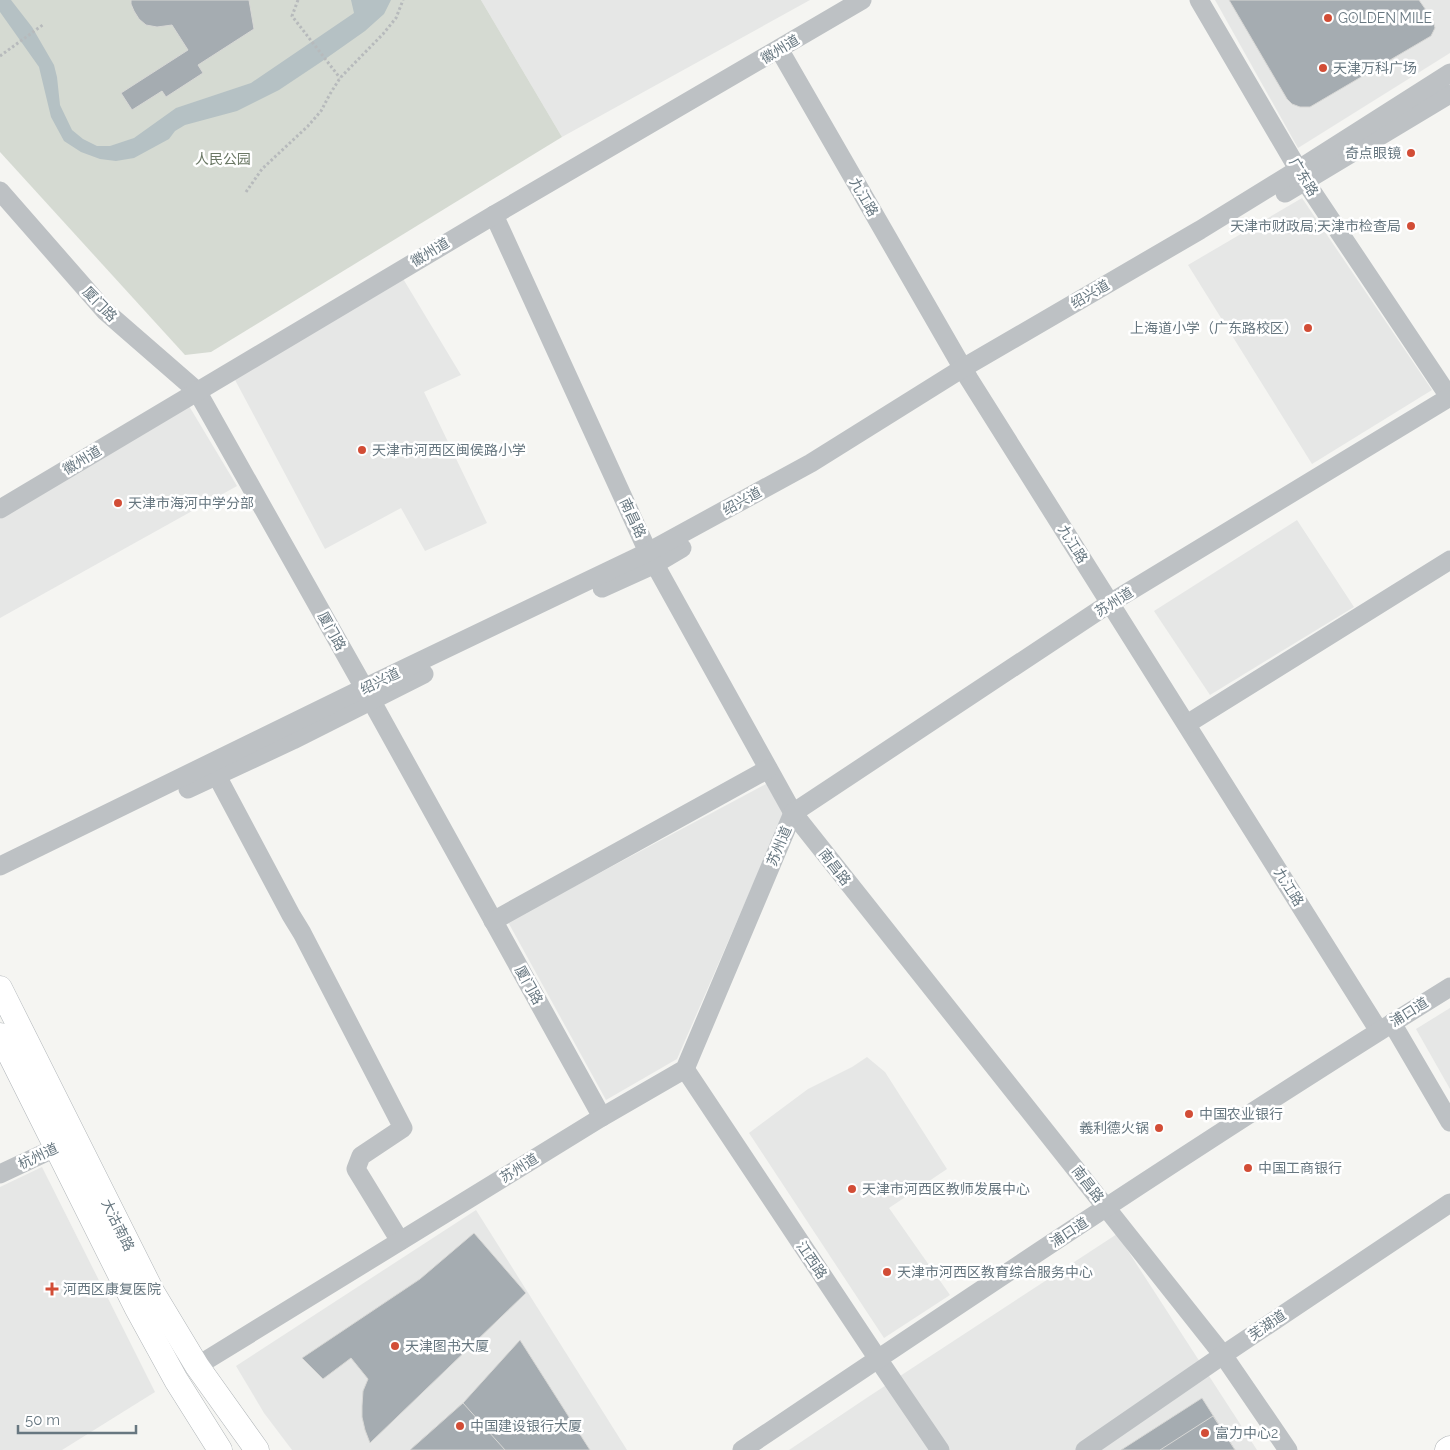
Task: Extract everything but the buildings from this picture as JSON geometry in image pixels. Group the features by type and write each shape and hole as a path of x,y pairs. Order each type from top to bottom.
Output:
{"main road":[{"name":"大沽南路","path":"0,988 121,1278 157,1347 220,1450"},
{"name":"大沽南路","path":"0,1035 66,1143 181,1341 256,1449"}],"street":[{"name":"徽州道","path":"0,509 494,214 862,0"},
{"name":"广东路","path":"1199,0 1302,175 1450,397"},
{"name":"九江路","path":"779,49 966,374 1187,724 1385,1027 1450,1122"},
{"name":"绍兴道","path":"1302,175 1450,72"},
{"name":"绍兴道","path":"0,866 368,694 508,632 820,470 966,374 1200,230 1450,94"},
{"name":"厦门路","path":"0,191 105,311 197,391 368,694 602,1117"},
{"name":"南昌路","path":"494,214 652,558 793,813 1223,1355 1288,1450"},
{"name":"苏州道","path":"197,1366 602,1117 685,1069 793,813 1110,603 1450,397"},
{"path":"1187,724 1450,560"},
{"name":"绍兴道","path":"0,880 293,740 368,694"},
{"path":"493,920 768,769"},
{"path":"217,776 302,933 403,1128 361,1156 356,1169 400,1241"},
{"name":"浦口道","path":"742,1450 1107,1208 1385,1027 1450,987"},
{"name":"江西路","path":"685,1069 940,1450"},
{"name":"杭州道","path":"0,1174 66,1143"},
{"name":"芜湖道","path":"1085,1450 1450,1202"}],"path":[{"path":"298,0 292,16 340,78"},
{"path":"246,192 262,169 308,126 321,111 340,78 396,18 403,0"},
{"path":"0,56 44,24"}],"shaded area":[{"path":"0,0 11,0 32,27 54,65 60,105 72,130 83,139 97,146 110,146 134,138 176,108 251,83 354,13 351,0 391,0 384,14 365,31 279,90 237,111 185,125 175,131 169,139 134,158 116,161 100,159 81,152 64,141 51,117 39,67 0,12"},
{"path":"481,0 810,0 562,137"},
{"name":"天津万科广场","path":"1215,0 1450,0 1450,53 1298,148"},
{"name":"上海道小学（广东路校区）","path":"1302,198 1432,390 1312,464 1188,265"},
{"name":"天津市河西区闽侯路小学","path":"402,277 461,375 424,392 487,523 425,551 401,508 325,549 234,378"},
{"name":"天津市海河中学分部","path":"189,406 237,486 0,618 0,519"},
{"path":"1297,520 1354,607 1210,695 1154,611"},
{"path":"766,784 784,813 677,1059 606,1100 508,922"},
{"path":"1450,1008 1450,1089 1416,1029"},
{"name":"天津市河西区教师发展中心","path":"867,1057 885,1072 947,1169 889,1208 950,1295 884,1338 749,1133 808,1089 852,1067"},
{"name":"河西区康复医院","path":"42,1167 155,1392 62,1450 0,1450 0,1187"},
{"path":"476,1210 627,1450 292,1450 264,1413 236,1366"},
{"path":"1117,1234 1257,1450 789,1450 868,1397"}],"green space":[{"name":"人民公园","path":"0,0 481,0 562,137 211,352 185,355 0,152"}],"place":[{"name":"GOLDEN MILE","path":"1328,18"},
{"name":"天津万科广场","path":"1323,68"},
{"name":"奇点眼镜","path":"1411,153"},
{"name":"天津市财政局;天津市检查局","path":"1411,226"},
{"name":"上海道小学（广东路校区）","path":"1308,328"},
{"name":"天津市河西区闽侯路小学","path":"362,450"},
{"name":"天津市海河中学分部","path":"118,503"},
{"name":"中国农业银行","path":"1189,1114"},
{"name":"義利德火锅","path":"1159,1128"},
{"name":"中国工商银行","path":"1248,1168"},
{"name":"天津市河西区教师发展中心","path":"852,1189"},
{"name":"天津市河西区教育综合服务中心","path":"887,1272"},
{"name":"河西区康复医院","path":"52,1289"},
{"name":"天津图书大厦","path":"395,1346"},
{"name":"中国建设银行大厦","path":"460,1426"},
{"name":"富力中心2","path":"1205,1433"}]}
